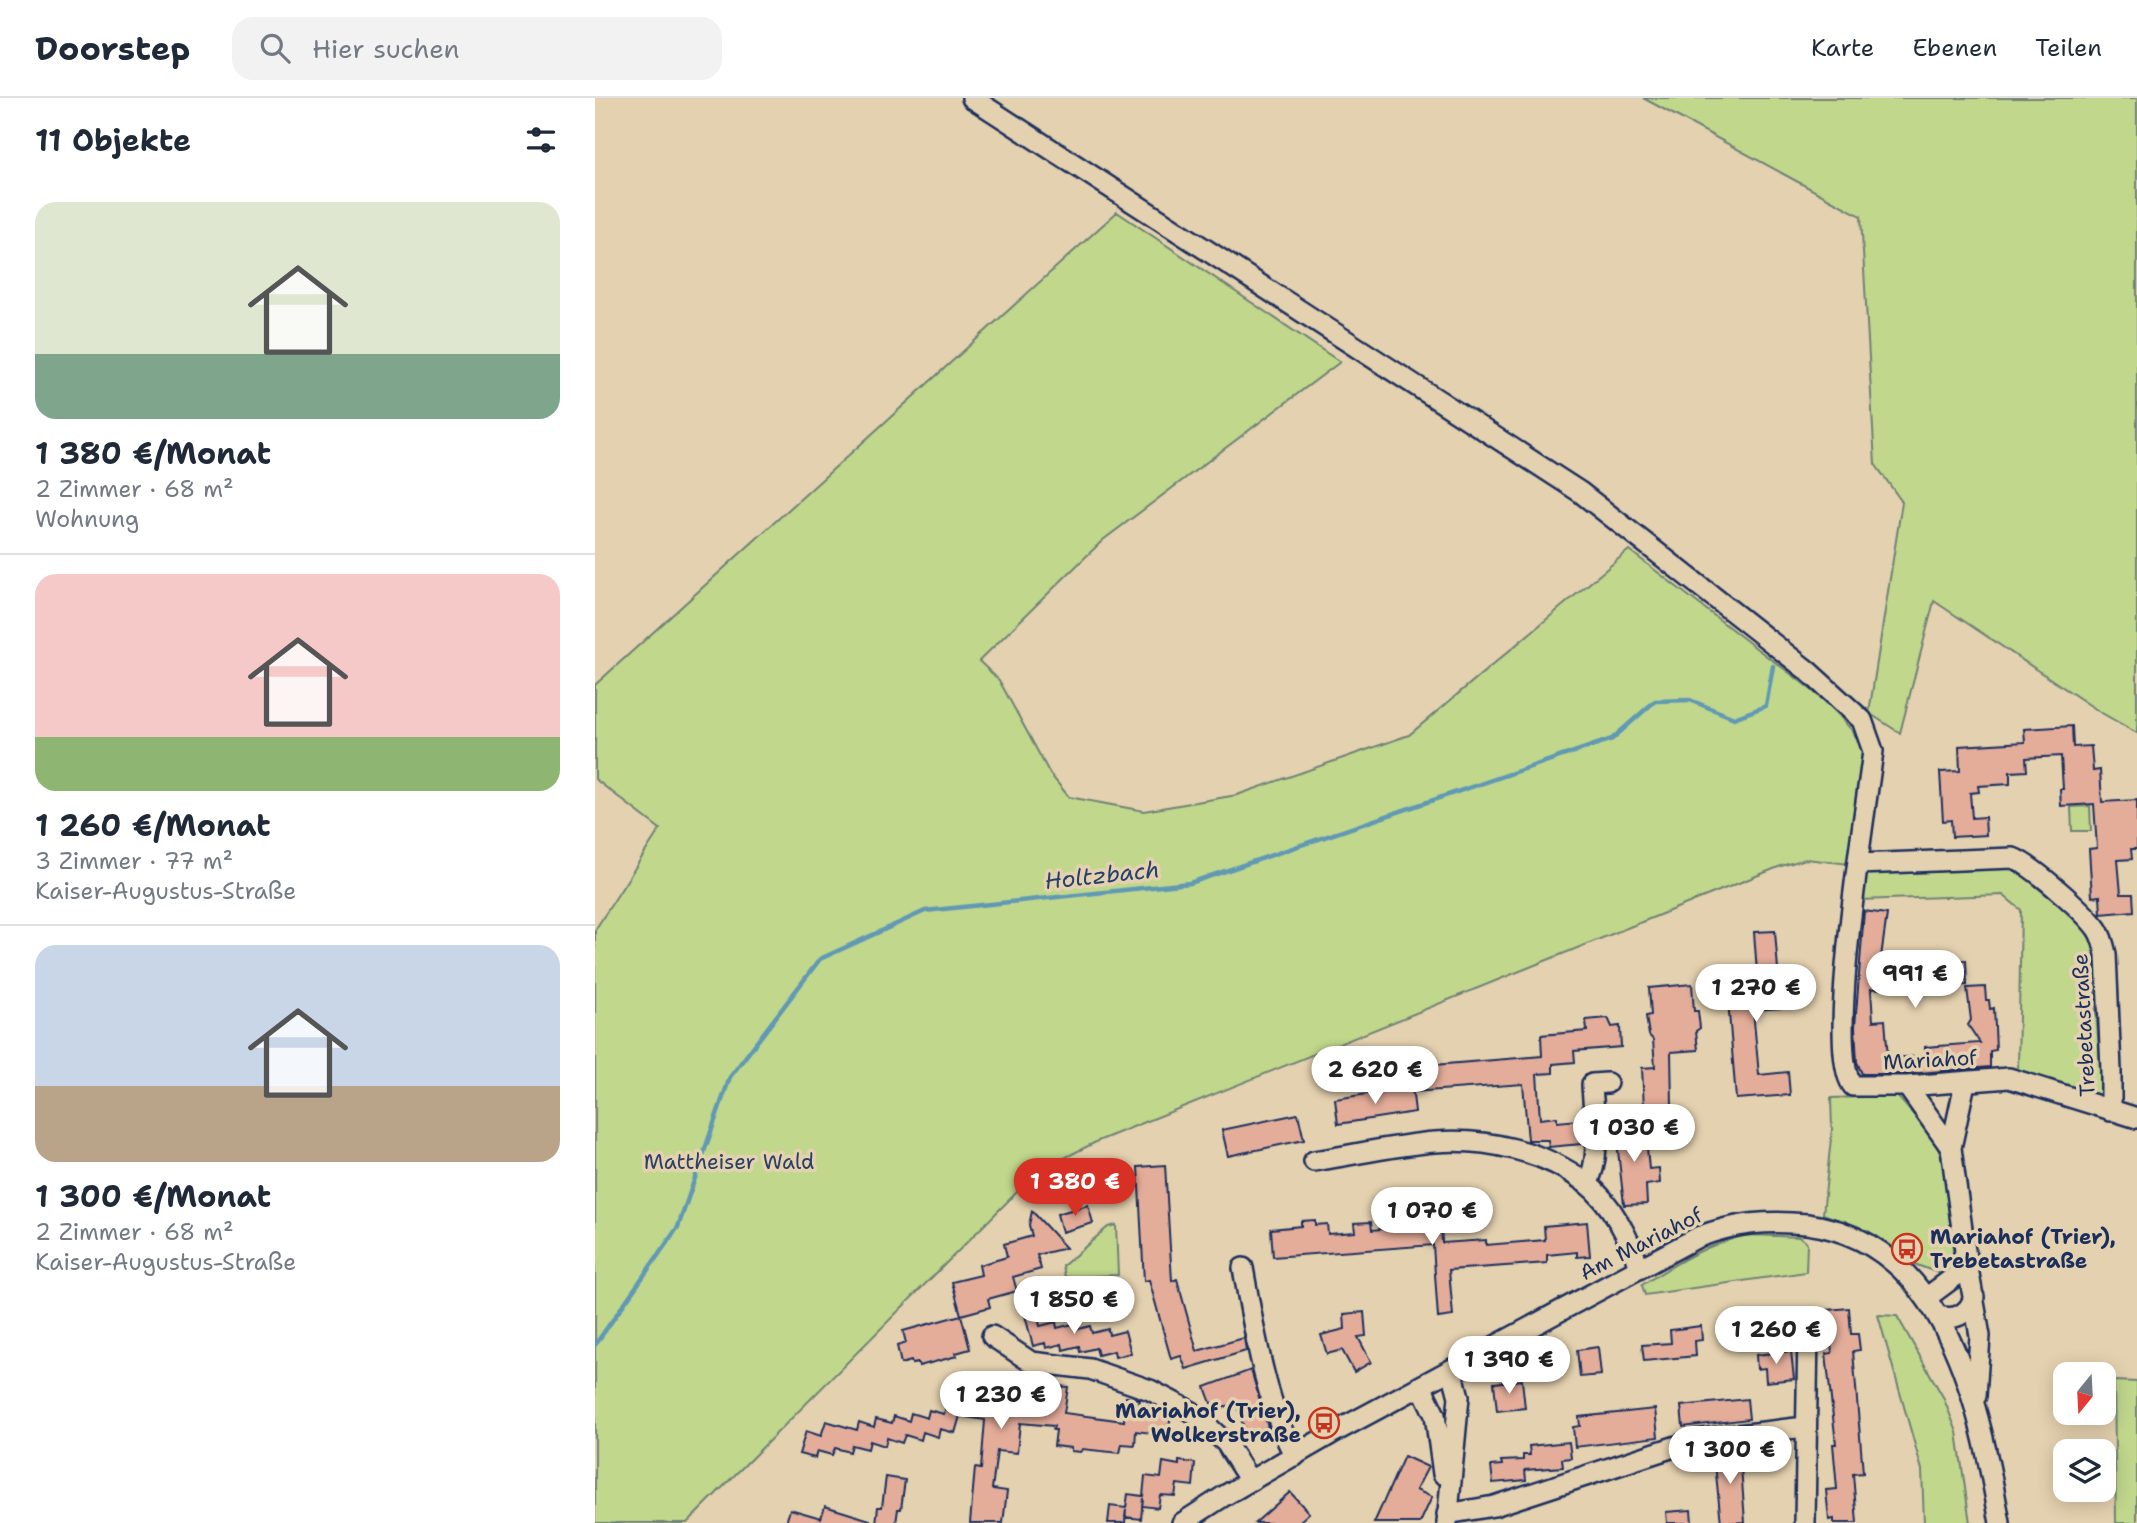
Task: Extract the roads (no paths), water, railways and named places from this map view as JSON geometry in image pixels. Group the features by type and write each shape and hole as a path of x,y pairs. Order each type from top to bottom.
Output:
{"street":[{"path":"972,98 1580,492 1808,671 1862,720 1873,751 1858,864"},
{"name":"Trebetastraße","path":"1858,864 2013,858 2028,865 2096,928 2106,954 2111,1111 2008,1078"},
{"name":"Mariahof","path":"1858,864 1843,992 1846,1073 1853,1086 1907,1086 2008,1078"},
{"path":"1587,1184 1594,1166 1595,1154 1592,1084 1607,1083"},
{"path":"1965,1083 1951,1148 1980,1336 1975,1406"},
{"path":"1907,1086 1951,1148"},
{"path":"2111,1111 2137,1118"},
{"path":"1314,1161 1434,1142 1497,1145 1550,1162 1587,1184 1613,1214 1633,1248 1639,1268"},
{"name":"Am Mariahof","path":"1182,1523 1250,1481 1639,1268 1714,1231 1737,1224 1783,1222 1831,1229 1873,1247 1897,1266 1932,1307 1962,1364 1991,1471 2000,1523"},
{"path":"1965,1251 1957,1275 1932,1307 1952,1318 1970,1307 1974,1297"},
{"path":"1243,1268 1259,1354 1285,1438 1295,1456"},
{"path":"1805,1523 1808,1329"},
{"path":"992,1336 1031,1362 1090,1369 1150,1390 1192,1412 1226,1443 1250,1481"},
{"path":"1447,1518 1459,1397 1452,1370"},
{"path":"1421,1386 1435,1415 1447,1518"},
{"path":"1447,1518 1494,1506 1695,1440 1805,1427"}],"waterway":[{"name":"Holtzbach","path":"595,1345 678,1227 730,1077 820,959 925,911 1190,883 1612,739 1655,701 1690,700 1734,718 1766,706 1773,666"}],"place":[{"name":"Mariahof (Trier), Trebetastraße","path":"1907,1249"},
{"name":"Mariahof (Trier), Wolkerstraße","path":"1324,1423"}],"park label":[{"name":"Mattheiser Wald","path":"729,1162"}]}
